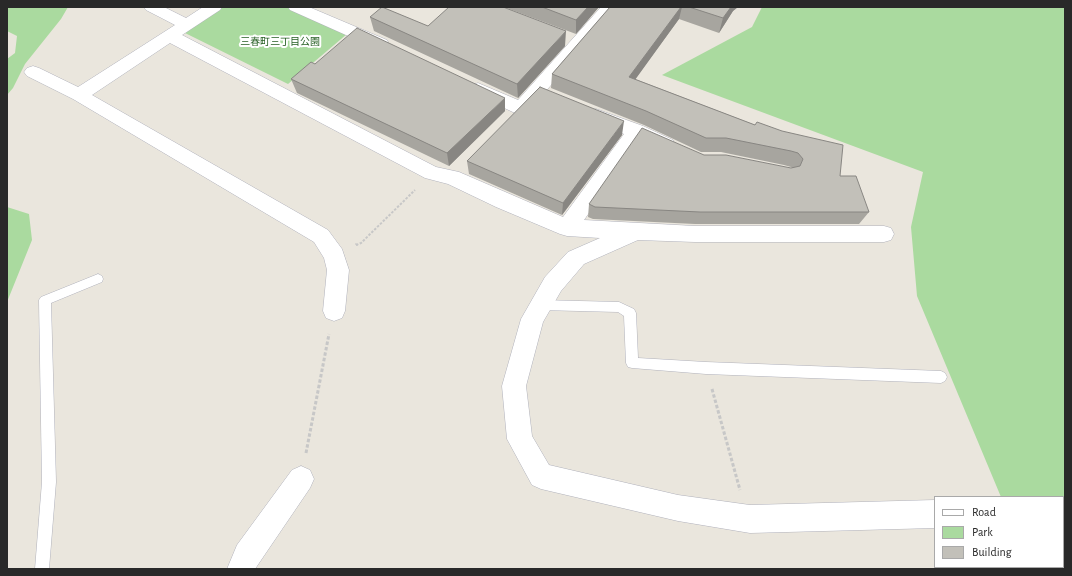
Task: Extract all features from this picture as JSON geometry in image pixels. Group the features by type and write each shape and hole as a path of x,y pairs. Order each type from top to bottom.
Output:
{"street":[{"path":"152,7 187,25"},
{"path":"79,95 214,7"},
{"path":"296,7 397,51"},
{"path":"466,83 515,115 545,94 571,40 610,7"},
{"path":"170,36 432,173 458,171 504,201 567,228 695,234 884,234"},
{"path":"33,72 79,95 321,236 334,255 338,270 334,311"},
{"path":"580,108 636,131 685,154"},
{"path":"567,228 636,131"},
{"path":"635,232 576,258 553,284 532,319 514,386 520,439 541,476 678,508 750,519 934,514"},
{"path":"242,569 247,555 301,479"}],"lane":[{"path":"42,569 49,482 45,300 98,279"},
{"path":"540,305 619,307 630,313 632,363 706,368 941,377"}],"path":[{"path":"334,255 361,243 432,173"},
{"path":"301,479 334,311"},
{"path":"706,368 727,447 750,519"}],"green space":[{"path":"7,7 68,7 61,19 25,64 13,88 7,95 7,59 15,53 17,36 7,31"},
{"name":"三春町三丁目公園","path":"222,7 287,7 347,34 288,84 185,33"},
{"path":"762,7 1065,7 1065,542 1064,496 1001,496 917,296 911,227 923,172 662,75 752,27"},
{"path":"7,207 29,214 32,240 7,302"}],"building":[{"path":"382,7 428,26 449,7 503,7 566,31 517,84 370,17"},
{"path":"542,7 588,7 576,20"},
{"path":"610,7 681,7 629,77 755,125 757,122 782,131 843,145 840,176 856,176 869,212 700,212 595,207 589,204 642,128 704,155 726,155 791,168 800,166 803,159 798,153 791,151 726,138 706,138 646,111 552,74"},
{"path":"689,7 731,7 723,18"},
{"path":"357,28 505,98 447,153 291,79 311,62 315,64"},
{"path":"540,87 624,121 563,203 467,161"}]}
